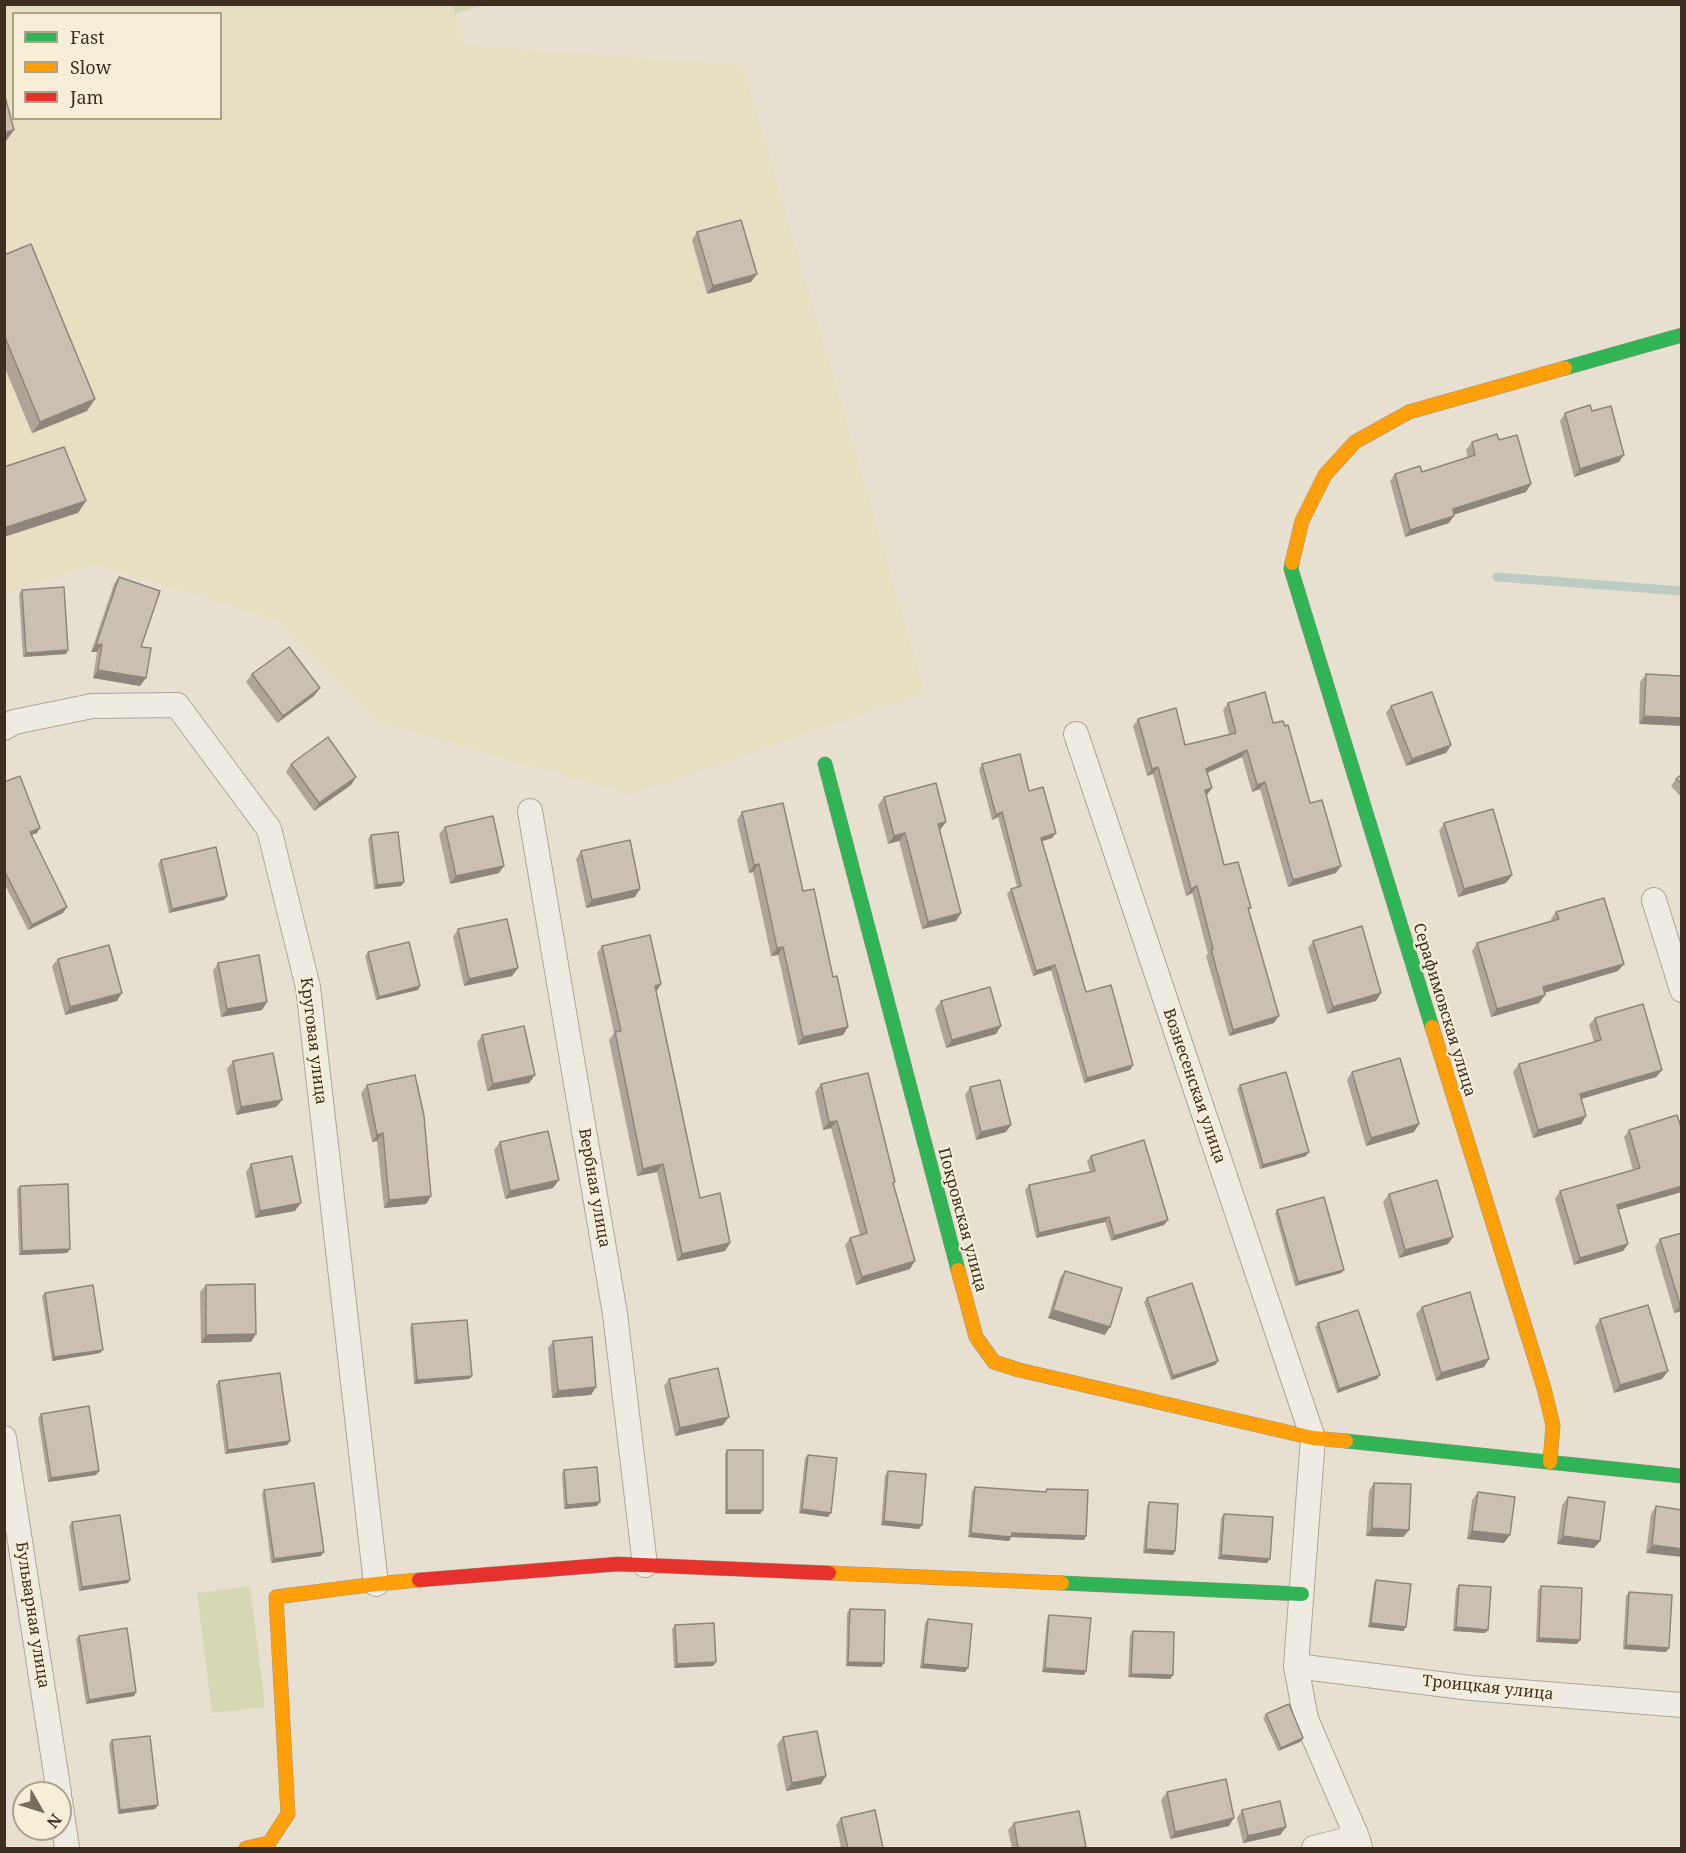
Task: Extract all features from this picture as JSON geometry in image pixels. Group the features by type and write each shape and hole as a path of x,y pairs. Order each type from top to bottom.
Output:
{"street":[{"name":"Серафимовская улица","path":"1550,1462 1553,1425 1544,1388 1291,569 1302,521 1324,475 1355,442 1409,412 1682,335"},
{"name":"Круговая улица","path":"4,729 14,723 92,706 177,705 268,829 308,987 376,1584"},
{"name":"Вознесенская улица","path":"1076,734 1313,1438"},
{"name":"Покровская улица","path":"825,764 976,1337 988,1354 994,1362 1019,1370 1313,1438"},
{"name":"Вербная улица","path":"530,812 615,1314 645,1565"},
{"path":"1654,900 1682,990"},
{"name":"Бульварная улица","path":"4,1438 57,1781"},
{"path":"1314,1848 1359,1843 1306,1719 1296,1666 1313,1438 1682,1476"},
{"path":"246,1848 269,1844 288,1814 276,1597 376,1584 607,1565 1302,1594"},
{"name":"Троицкая улица","path":"1296,1666 1471,1688 1682,1705"}],"shaded area":[{"path":"5,5 452,5 465,45 743,65 925,693 630,795 378,722 277,620 96,565 5,594"}],"green space":[{"path":"452,4 485,4 485,5 455,14"},
{"path":"250,1586 265,1707 212,1713 197,1593"}],"building":[{"path":"4,93 14,130 4,133"},
{"path":"741,220 757,274 713,286 697,232"},
{"path":"31,244 95,399 40,422 4,335 4,255"},
{"path":"1590,405 1592,411 1611,406 1624,455 1580,469 1565,413"},
{"path":"1497,434 1499,440 1517,435 1531,484 1453,509 1454,516 1410,530 1395,474 1420,466 1422,472 1475,455 1472,442"},
{"path":"64,447 86,501 4,528 4,467"},
{"path":"119,577 160,591 141,647 151,648 146,678 98,670 102,644 96,645"},
{"path":"64,587 68,650 26,653 22,590"},
{"path":"289,647 320,688 283,716 252,674"},
{"path":"1646,674 1682,676 1682,718 1644,716"},
{"path":"1265,692 1273,723 1283,721 1285,726 1288,725 1310,803 1322,800 1341,866 1293,880 1265,782 1257,785 1247,750 1206,769 1212,788 1205,790 1224,865 1238,862 1251,908 1248,908 1279,1016 1233,1030 1197,886 1191,889 1158,767 1152,769 1138,719 1176,708 1185,745 1236,733 1228,703"},
{"path":"1432,692 1451,745 1412,759 1391,706"},
{"path":"328,737 356,777 319,803 291,764"},
{"path":"1020,754 1029,791 1043,787 1056,833 1041,838 1086,992 1111,985 1133,1065 1087,1078 1055,965 1036,971 1011,889 1021,886 1002,812 996,815 982,764"},
{"path":"1682,774 1682,784 1676,779"},
{"path":"20,776 40,828 30,832 67,907 32,925 4,870 4,782"},
{"path":"936,783 946,822 938,824 961,913 928,922 905,833 894,836 884,797"},
{"path":"783,803 803,891 814,889 833,977 837,976 848,1027 803,1037 783,947 777,948 759,864 754,865 742,812"},
{"path":"1493,809 1512,875 1464,889 1444,823"},
{"path":"493,816 504,866 456,876 445,827"},
{"path":"398,832 404,882 377,885 371,835"},
{"path":"630,840 640,889 592,900 581,851"},
{"path":"216,847 227,896 172,909 161,860"},
{"path":"1604,898 1624,964 1543,987 1545,995 1497,1009 1477,943 1559,919 1556,912"},
{"path":"507,919 518,968 469,979 458,929"},
{"path":"1362,926 1381,993 1333,1007 1313,941"},
{"path":"650,935 661,984 655,986 700,1198 720,1193 730,1243 682,1254 663,1164 643,1169 615,1032 621,1031 602,946"},
{"path":"409,942 420,986 379,997 368,952"},
{"path":"109,945 122,993 70,1007 58,959"},
{"path":"259,955 267,1002 227,1009 218,963"},
{"path":"990,987 1001,1026 952,1040 941,1001"},
{"path":"1643,1004 1662,1070 1580,1094 1586,1116 1538,1130 1519,1064 1601,1040 1595,1018"},
{"path":"524,1026 535,1075 493,1084 482,1035"},
{"path":"273,1053 282,1100 241,1107 233,1061"},
{"path":"1400,1058 1419,1124 1371,1138 1352,1072"},
{"path":"1286,1072 1309,1152 1263,1165 1240,1085"},
{"path":"868,1073 895,1182 893,1183 915,1261 862,1277 850,1238 867,1233 837,1121 829,1122 821,1084"},
{"path":"415,1075 424,1116 431,1196 389,1200 383,1133 377,1135 367,1085"},
{"path":"1000,1080 1011,1125 981,1132 970,1087"},
{"path":"1677,1115 1682,1130 1682,1186 1617,1205 1628,1244 1580,1258 1560,1191 1640,1168 1629,1130"},
{"path":"548,1131 559,1180 510,1191 500,1142"},
{"path":"1144,1140 1168,1220 1114,1236 1109,1217 1039,1233 1029,1185 1095,1171 1091,1156"},
{"path":"292,1156 301,1203 260,1211 251,1164"},
{"path":"1437,1180 1453,1237 1405,1250 1389,1194"},
{"path":"68,1184 70,1249 22,1251 20,1186"},
{"path":"1324,1197 1344,1270 1298,1282 1277,1210"},
{"path":"1682,1233 1682,1305 1680,1305 1660,1239"},
{"path":"1065,1271 1122,1288 1110,1327 1053,1310"},
{"path":"1192,1283 1218,1361 1173,1376 1147,1298"},
{"path":"255,1284 256,1334 206,1335 206,1285"},
{"path":"93,1285 103,1350 54,1357 45,1293"},
{"path":"1470,1292 1489,1359 1441,1373 1422,1307"},
{"path":"1648,1305 1668,1371 1620,1385 1600,1319"},
{"path":"1358,1310 1380,1375 1339,1389 1318,1323"},
{"path":"467,1320 472,1376 417,1380 412,1324"},
{"path":"592,1337 596,1387 558,1391 553,1341"},
{"path":"718,1368 729,1417 680,1428 669,1379"},
{"path":"280,1373 290,1441 228,1450 219,1381"},
{"path":"89,1406 99,1471 51,1478 41,1414"},
{"path":"727,1450 763,1450 763,1510 727,1510"},
{"path":"808,1455 837,1458 831,1513 802,1509"},
{"path":"597,1467 600,1502 567,1505 564,1470"},
{"path":"888,1471 926,1474 922,1525 884,1521"},
{"path":"314,1483 324,1552 274,1559 264,1490"},
{"path":"1374,1483 1411,1484 1409,1530 1372,1528"},
{"path":"975,1487 1046,1492 1047,1489 1088,1490 1086,1536 1012,1533 1011,1537 971,1533"},
{"path":"1478,1492 1515,1497 1510,1535 1472,1531"},
{"path":"1568,1497 1605,1502 1600,1541 1563,1536"},
{"path":"1149,1502 1178,1504 1175,1551 1146,1549"},
{"path":"1656,1506 1682,1510 1682,1549 1652,1545"},
{"path":"1224,1514 1273,1517 1270,1559 1221,1555"},
{"path":"120,1515 130,1580 82,1587 72,1522"},
{"path":"1376,1580 1411,1584 1406,1627 1371,1623"},
{"path":"1459,1585 1491,1587 1488,1630 1456,1627"},
{"path":"1541,1586 1582,1588 1580,1640 1539,1638"},
{"path":"1629,1592 1672,1595 1669,1648 1626,1645"},
{"path":"850,1609 885,1610 884,1663 848,1662"},
{"path":"1049,1615 1091,1618 1086,1671 1045,1668"},
{"path":"928,1619 972,1624 968,1668 923,1664"},
{"path":"714,1623 716,1662 677,1664 675,1625"},
{"path":"127,1628 136,1692 89,1700 79,1636"},
{"path":"1133,1631 1174,1632 1173,1675 1131,1674"},
{"path":"1289,1704 1303,1738 1281,1748 1266,1714"},
{"path":"817,1731 826,1776 792,1783 783,1737"},
{"path":"150,1736 158,1805 120,1810 112,1740"},
{"path":"1226,1779 1234,1818 1175,1832 1167,1792"},
{"path":"1280,1801 1286,1827 1248,1836 1242,1810"},
{"path":"875,1810 883,1848 848,1848 841,1818"},
{"path":"1079,1811 1086,1847 1018,1848 1014,1823"}],"waterway":[{"path":"1497,577 1682,591"}],"traffic: fast":[{"path":"1565,368 1682,335"},
{"path":"1292,563 1291,569 1432,1027"},
{"path":"825,764 958,1270"},
{"path":"1346,1441 1682,1476"},
{"path":"1062,1583 1302,1594"}],"traffic: slow":[{"path":"1292,563 1302,521 1325,475 1355,442 1409,412 1565,368"},
{"path":"1432,1027 1544,1388 1553,1425 1550,1462"},
{"path":"958,1270 976,1337 994,1362 1019,1370 1313,1438 1346,1441"},
{"path":"829,1573 1062,1583"},
{"path":"246,1848 269,1843 288,1814 276,1597 419,1580"}],"traffic: jam":[{"path":"419,1580 618,1564 829,1573"}]}
